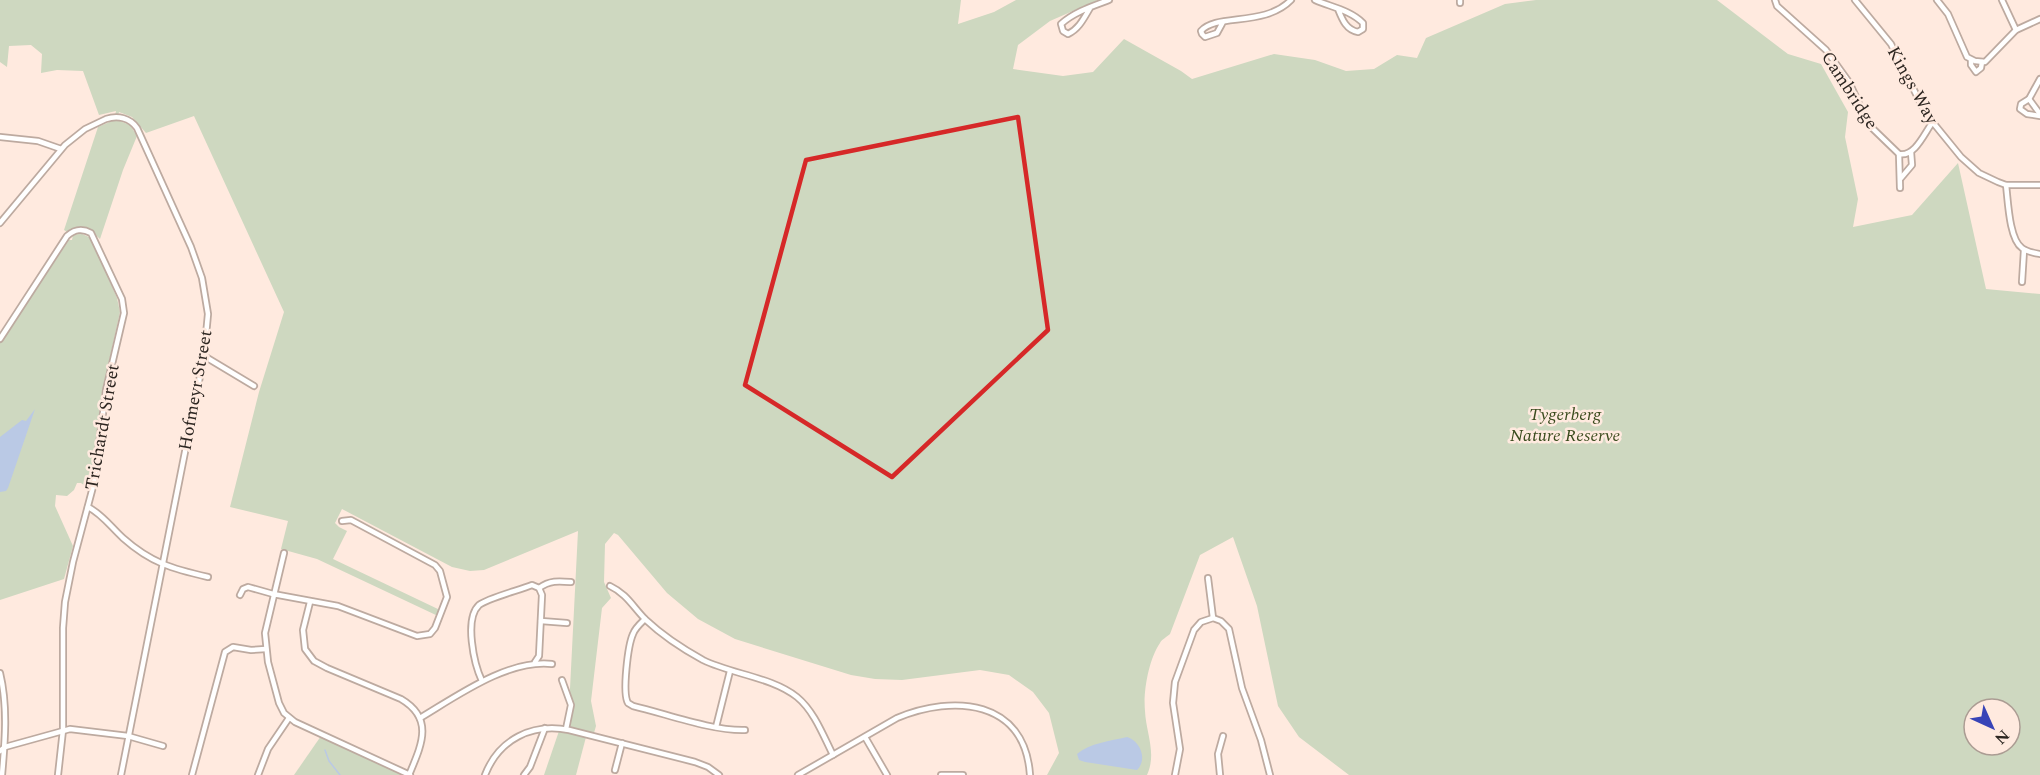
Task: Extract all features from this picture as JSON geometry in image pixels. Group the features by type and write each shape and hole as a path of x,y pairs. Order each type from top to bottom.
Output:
{"street":[{"path":"1090,8 1074,30 1068,33 1063,31 1061,27 1063,22 1090,8 1109,0"},
{"path":"1223,22 1214,35 1205,37 1202,34 1201,31 1205,27 1223,22 1268,14 1282,8 1291,0"},
{"path":"1315,0 1338,9 1360,20 1363,23 1363,29 1358,32 1350,29 1338,9"},
{"name":"Cambridge","path":"1774,0 1777,6 1826,50 1849,82 1869,125 1899,154"},
{"name":"Kings Way","path":"1855,0 1891,44 1932,123 1973,168 1987,177 2006,184 2040,185"},
{"path":"1937,0 1948,14 1967,57 1971,60 1982,62 1989,58 2016,30 2040,20"},
{"path":"2002,0 2016,30"},
{"path":"1971,60 1971,65 1976,72 1982,68 1982,62"},
{"path":"2040,79 2029,99 2021,104 2020,109 2027,114 2040,115"},
{"path":"2029,99 2040,115"},
{"name":"Hofmeyr Street","path":"0,223 71,139 86,129 113,117 123,118 137,128 200,271 206,297 208,314 204,356 121,775"},
{"path":"1900,188 1899,154 1904,155 1911,152 1932,123"},
{"path":"0,137 38,141 62,149"},
{"path":"1901,178 1912,165 1911,152"},
{"path":"2006,184 2012,230 2018,245 2024,250 2040,254"},
{"name":"Trichardt Street","path":"0,338 67,236 77,230 91,233 122,299 124,313 106,390 97,471 68,582 65,602 63,730 58,775"},
{"path":"2022,282 2024,250"},
{"path":"204,356 254,386"},
{"path":"88,507 98,512 138,550 162,564 208,578"},
{"path":"240,595 246,587 351,609 417,636 430,634 435,628 447,591 440,571 435,565 351,520 342,521"},
{"path":"284,553 265,628 266,649 279,703 289,718 409,775 422,742 420,718 414,709 401,699 314,661 305,649 303,630 310,602"},
{"path":"1208,578 1213,618"},
{"path":"539,588 547,582 556,580 572,582"},
{"path":"482,681 471,633 477,608 484,602 532,585 539,588 542,595 539,656 535,662"},
{"path":"610,586 622,592 645,619 675,643 703,660 777,686 799,698 810,712 833,755"},
{"path":"1175,775 1180,749 1173,703 1175,682 1194,630 1201,622 1213,618 1221,621 1229,629 1242,688 1261,740 1270,775"},
{"path":"645,619 630,641 626,701 633,706 717,727 745,730"},
{"path":"541,621 567,622"},
{"path":"192,775 225,652 233,647 251,650 266,649"},
{"path":"420,718 482,681 535,662 552,664"},
{"path":"717,727 730,671"},
{"path":"0,673 3,688 5,747 1,773"},
{"path":"562,680 571,705 566,729"},
{"path":"798,775 912,712 963,705 982,708 1000,716 1015,730 1024,747 1030,775"},
{"path":"258,775 268,749 289,718"},
{"path":"524,775 530,766 545,728"},
{"path":"485,775 495,756 509,741 526,732 545,728 566,729 700,763 719,775"},
{"path":"0,752 5,747 63,730 76,729 128,736 163,746"},
{"path":"1220,775 1218,754 1222,736"},
{"path":"865,737 887,775"},
{"path":"615,770 622,743"},
{"path":"941,775 963,775"}],"highlighted area":[{"path":"1018,117 1048,330 892,477 745,385 806,160"}],"green space":[{"name":"Tygerberg Nature Reserve","path":"0,0 961,0 958,24 994,12 1016,0 1098,0 1050,21 1018,45 1013,69 1063,76 1093,72 1124,39 1192,79 1274,54 1315,60 1346,71 1374,69 1397,55 1417,58 1426,38 1505,4 1536,0 1717,0 1788,54 1821,64 1848,112 1845,137 1858,199 1853,227 1912,215 1958,163 1986,289 2040,294 2040,775 1349,775 1299,737 1278,706 1257,606 1233,537 1200,555 1170,634 1161,642 1153,658 1145,694 1151,751 1147,775 1047,775 1059,753 1049,713 1033,692 1009,675 980,670 902,680 875,679 851,675 735,639 698,619 667,593 614,533 605,544 604,582 611,598 602,608 591,701 596,726 594,733 568,728 578,531 484,570 470,571 452,567 342,509 335,523 347,531 333,559 440,610 438,616 317,559 281,549 288,521 230,507 259,392 284,312 194,116 146,133 132,117 119,112 117,120 130,125 137,136 100,239 90,230 82,228 82,234 92,240 117,298 120,312 101,397 91,483 85,486 77,483 74,490 67,496 56,495 55,506 73,546 64,579 0,600 0,343 69,240 72,240 73,235 79,234 79,227 67,232 64,230 98,127 114,120 116,111 99,115 83,71 57,70 41,73 42,54 31,45 9,46 7,67 0,62"},
{"path":"559,731 586,737 576,775 544,775"},
{"path":"321,736 403,775 294,775"}],"water":[{"path":"35,409 8,488 0,492 0,437 22,420 26,421"},
{"path":"1127,737 1136,742 1141,751 1142,761 1137,770 1079,760 1077,754 1088,747"}],"waterway":[{"path":"325,750 329,761 340,775"}]}
